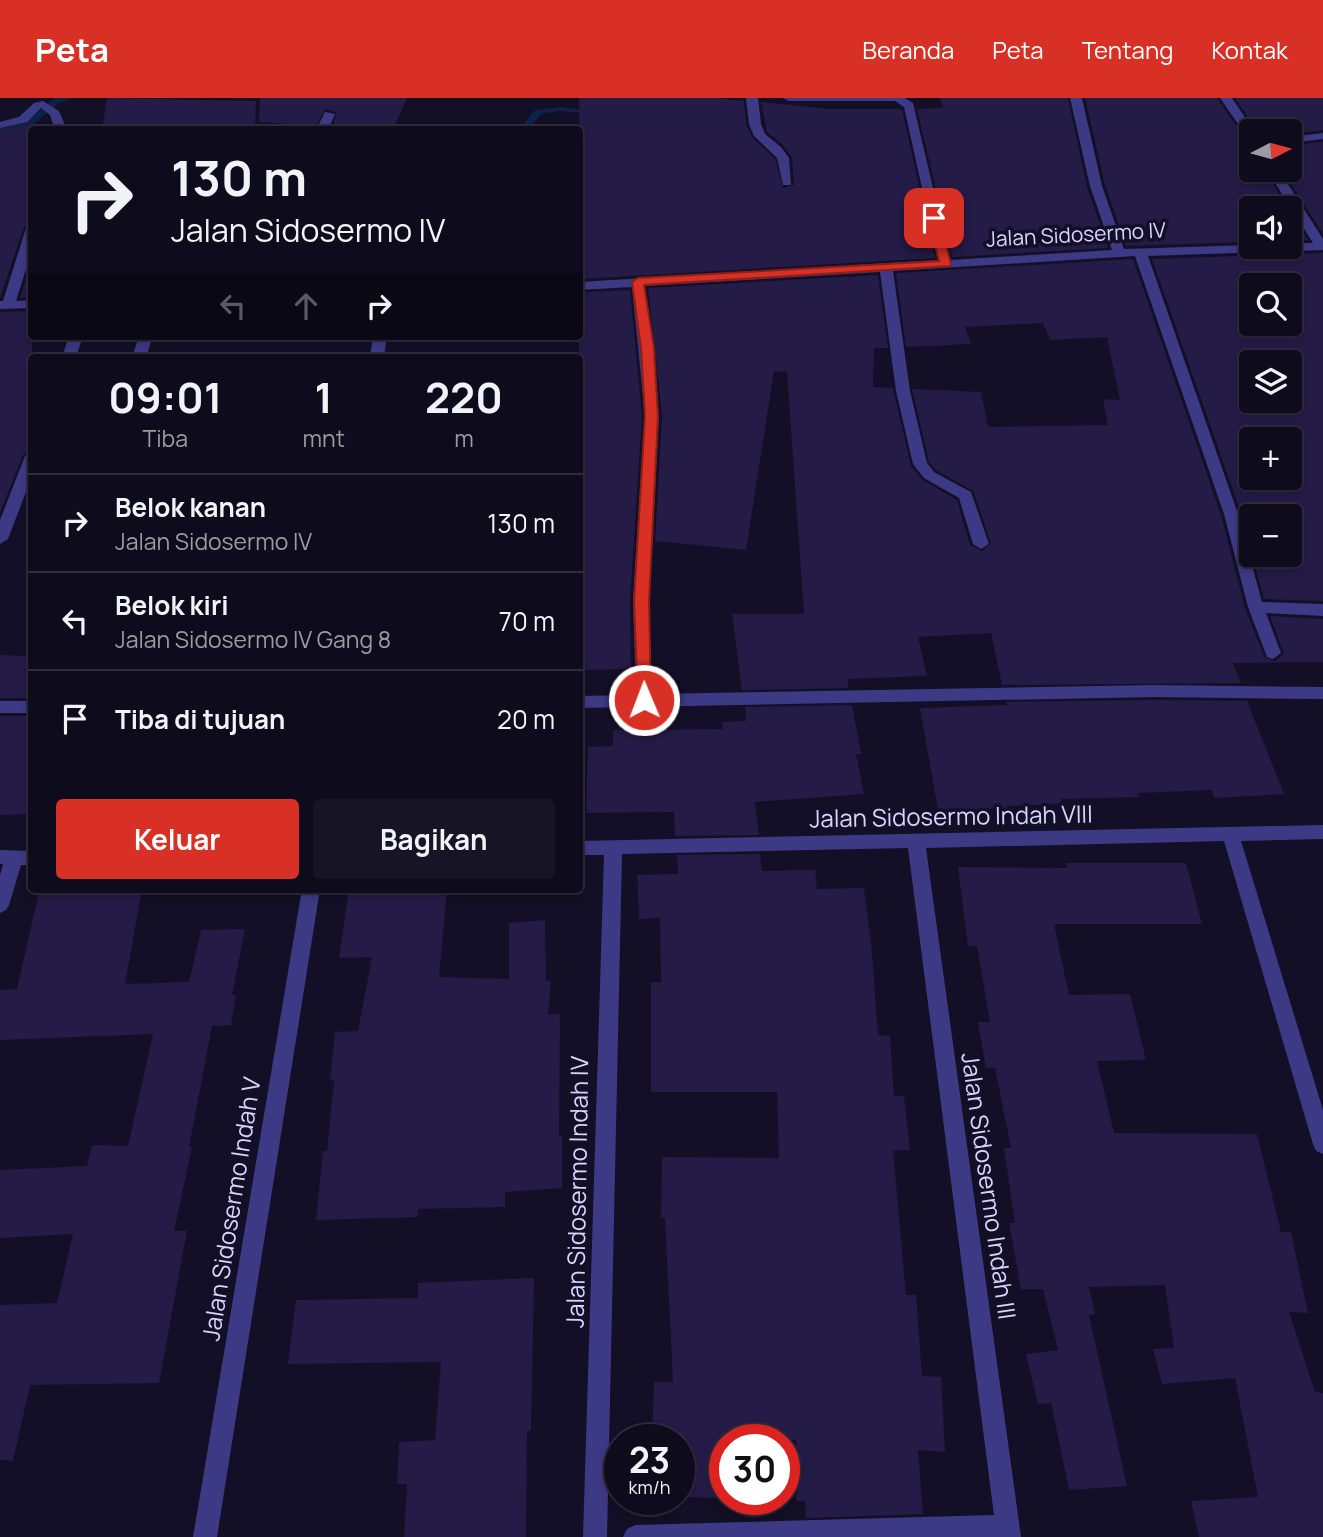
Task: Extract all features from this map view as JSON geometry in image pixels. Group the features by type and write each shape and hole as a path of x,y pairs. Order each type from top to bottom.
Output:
{"street":[{"path":"752,98 755,124 760,136 783,158 787,182"},
{"path":"789,98 897,98 909,104 925,185 946,264"},
{"path":"1076,98 1096,186 1119,253"},
{"path":"1226,98 1240,119"},
{"path":"0,125 23,120 38,105 45,104 55,113 60,126"},
{"path":"324,126 330,114"},
{"path":"1302,139 1323,136"},
{"path":"1281,182 1322,246"},
{"path":"28,239 4,305 28,304"},
{"name":"Jalan Sidosermo IV","path":"583,286 1140,251 1322,246"},
{"path":"1140,251 1231,514 1256,607 1273,653"},
{"path":"886,267 904,391 920,464 929,475 966,496 981,544"},
{"path":"638,282 648,348 652,416 642,601 644,700"},
{"path":"0,539 28,466"},
{"path":"1256,607 1323,610"},
{"path":"583,702 1153,691 1323,693"},
{"path":"0,707 28,707"},
{"name":"Jalan Sidosermo Indah VIII","path":"583,848 916,843 1323,832"},
{"path":"1231,836 1323,1144"},
{"name":"Jalan Sidosermo Indah III","path":"916,843 1008,1531"},
{"name":"Jalan Sidosermo Indah IV","path":"596,1537 613,848"},
{"path":"0,905 15,858"},
{"name":"Jalan Sidosermo Indah V","path":"205,1537 310,893"},
{"path":"635,1537 1008,1531"}],"building":[{"path":"107,98 256,101 255,126 103,126"},
{"path":"260,98 407,98 395,126 332,126 337,113 326,109 315,126 259,122"},
{"path":"579,98 718,98 744,101 746,124 752,137 775,159 783,188 794,185 792,158 783,145 767,132 761,102 829,109 902,109 935,258 583,279 583,126 579,126"},
{"path":"940,98 1068,98 1087,187 1108,248 952,257 917,109 943,108"},
{"path":"1085,98 1217,98 1239,129 1239,182 1272,182 1280,196 1239,196 1239,242 1126,246 1105,185"},
{"path":"1235,98 1323,98 1323,130 1302,133 1302,119 1249,119"},
{"path":"32,121 32,126 28,126 28,224 24,227 0,298 0,130 28,125"},
{"path":"1323,142 1323,234 1302,201 1302,196 1299,196 1290,182 1302,182 1302,144"},
{"path":"1323,253 1323,601 1264,599 1255,567 1302,567 1302,504 1239,504 1239,507 1152,259 1239,256 1239,259 1302,259 1302,254"},
{"path":"1133,259 1221,515 1245,608 1265,658 1275,661 1284,654 1270,616 1323,619 1323,662 1233,663 1241,683 1002,685 991,633 918,637 927,676 847,679 849,688 742,690 732,614 804,614 787,372 774,371 746,550 655,541 662,416 648,288 878,275 888,348 874,348 873,387 893,388 911,466 923,480 957,500 970,545 982,551 991,543 973,491 936,470 929,462 912,389 981,392 988,427 1108,425 1103,399 1120,400 1107,337 1050,340 1043,323 965,327 971,344 906,347 896,273"},
{"path":"28,273 28,297 20,298"},
{"path":"630,290 642,416 630,601 631,669 583,670 583,354 579,354 579,340 583,340 584,336 583,292"},
{"path":"28,311 28,340 32,340 32,354 28,354 28,452 23,455 0,513 0,312"},
{"path":"0,655 28,656 28,698 0,698"},
{"path":"1247,701 1284,794 1214,798 1212,790 1138,793 1139,797 1061,799 1062,804 938,810 920,708 1007,705 1006,702"},
{"path":"852,705 861,754 856,754 864,794 755,802 759,835 675,836 674,812 586,813 588,747 613,746 613,730 723,729 722,722 746,721 745,707"},
{"path":"0,716 28,716 28,814 0,815"},
{"path":"760,854 762,871 815,870 817,889 864,888 878,1035 890,1036 894,1096 904,1096 910,1150 893,1150 906,1295 916,1295 922,1376 941,1377 945,1452 918,1450 923,1514 806,1518 805,1501 800,1501 800,1424 709,1424 709,1498 695,1497 695,1424 653,1424 654,1382 673,1382 665,1218 661,1218 662,1157 779,1158 777,1092 651,1092 651,982 661,982 660,918 639,919 637,875 678,874 677,855"},
{"path":"1066,863 1186,863 1202,924 1054,924 1069,995 1130,994 1146,1060 1097,1061 1114,1133 1257,1134 1281,1232 1291,1232 1308,1313 1289,1312 1315,1392 1323,1393 1323,1537 1199,1537 1191,1501 1258,1497 1235,1378 1162,1384 1153,1349 1174,1348 1165,1285 1089,1287 1095,1314 1089,1315 1127,1486 1069,1490 1051,1403 1038,1404 1026,1354 1058,1350 1043,1289 1021,1289 1009,1223 1015,1223 1004,1148 1011,1148 995,1068 986,1068 978,1022 990,1022 977,946 968,946 958,867 1067,868"},
{"path":"39,893 141,893 125,984 189,982 201,930 245,929 232,995 236,995 231,1025 212,1026 189,1147 192,1147 174,1231 187,1231 159,1383 30,1385 13,1461 0,1460 0,1305 57,1303 73,1234 0,1238 0,1170 87,1166 92,1145 128,1146 153,1034 0,1040 0,990 17,989"},
{"path":"348,893 447,893 439,977 509,979 509,923 545,920 546,981 551,981 548,1015 560,1014 559,1136 562,1136 562,1188 505,1192 505,1207 418,1209 418,1217 316,1220 323,1151 327,1151 334,1080 330,1081 335,1032 358,1031 372,957 339,958"},
{"path":"534,1278 531,1431 527,1431 526,1537 404,1537 407,1484 397,1484 399,1442 435,1440 441,1362 288,1364 296,1300 418,1298 418,1283"}],"waterway":[{"path":"0,130 30,123 58,100 71,98"},
{"path":"526,126 538,112 560,109 595,113"},
{"path":"379,120 392,126"}],"route":[{"path":"644,700 642,601 652,416 648,348 638,282 946,264 934,218"}]}
